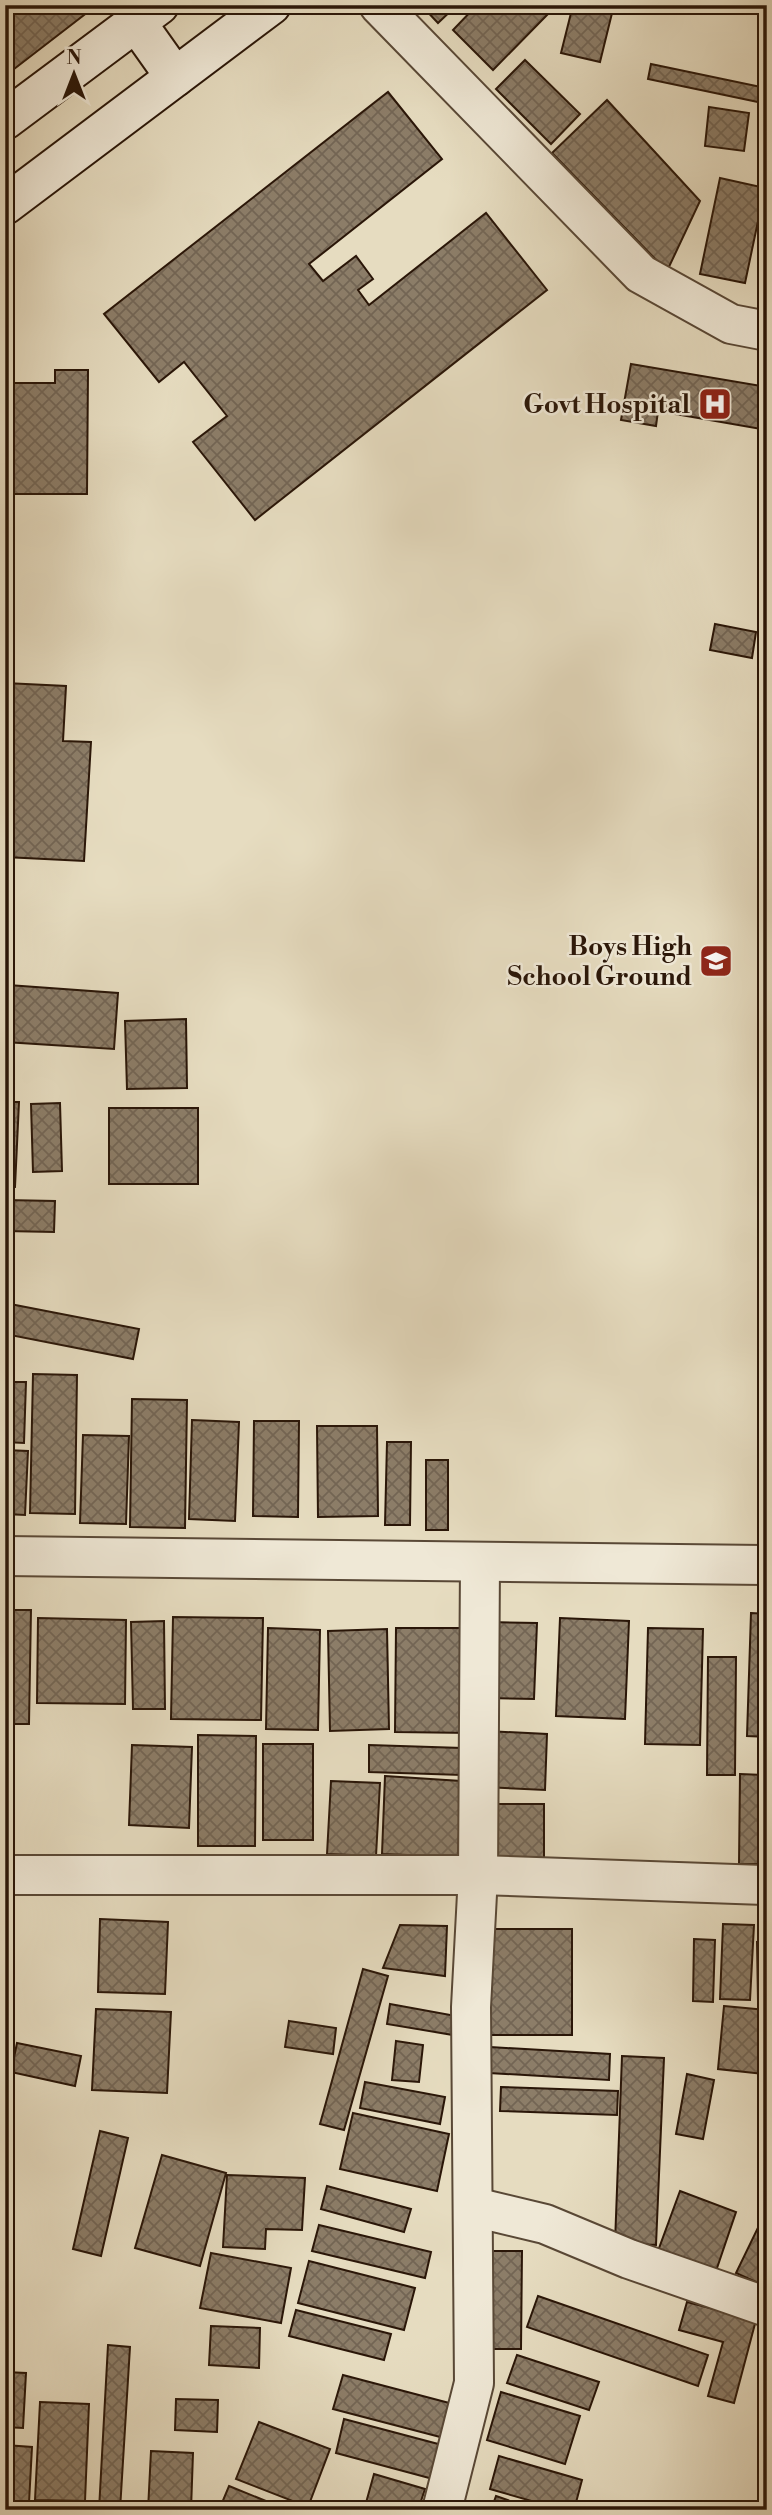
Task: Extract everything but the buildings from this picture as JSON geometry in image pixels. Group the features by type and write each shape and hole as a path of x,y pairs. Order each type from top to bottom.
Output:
{"street":[{"path":"5,205 271,5"},
{"path":"379,5 641,274 732,324 767,331"},
{"path":"5,120 148,14 176,77"},
{"path":"5,1556 767,1566"},
{"path":"442,2510 474,2383 471,2007 478,1875 480,1563"},
{"path":"5,1875 478,1875 767,1885"},
{"path":"474,2207 545,2224 629,2259 767,2307"}],"place":[{"name":"Govt Hospital","path":"715,404"},
{"name":"Boys High School Ground","path":"716,961"}]}
